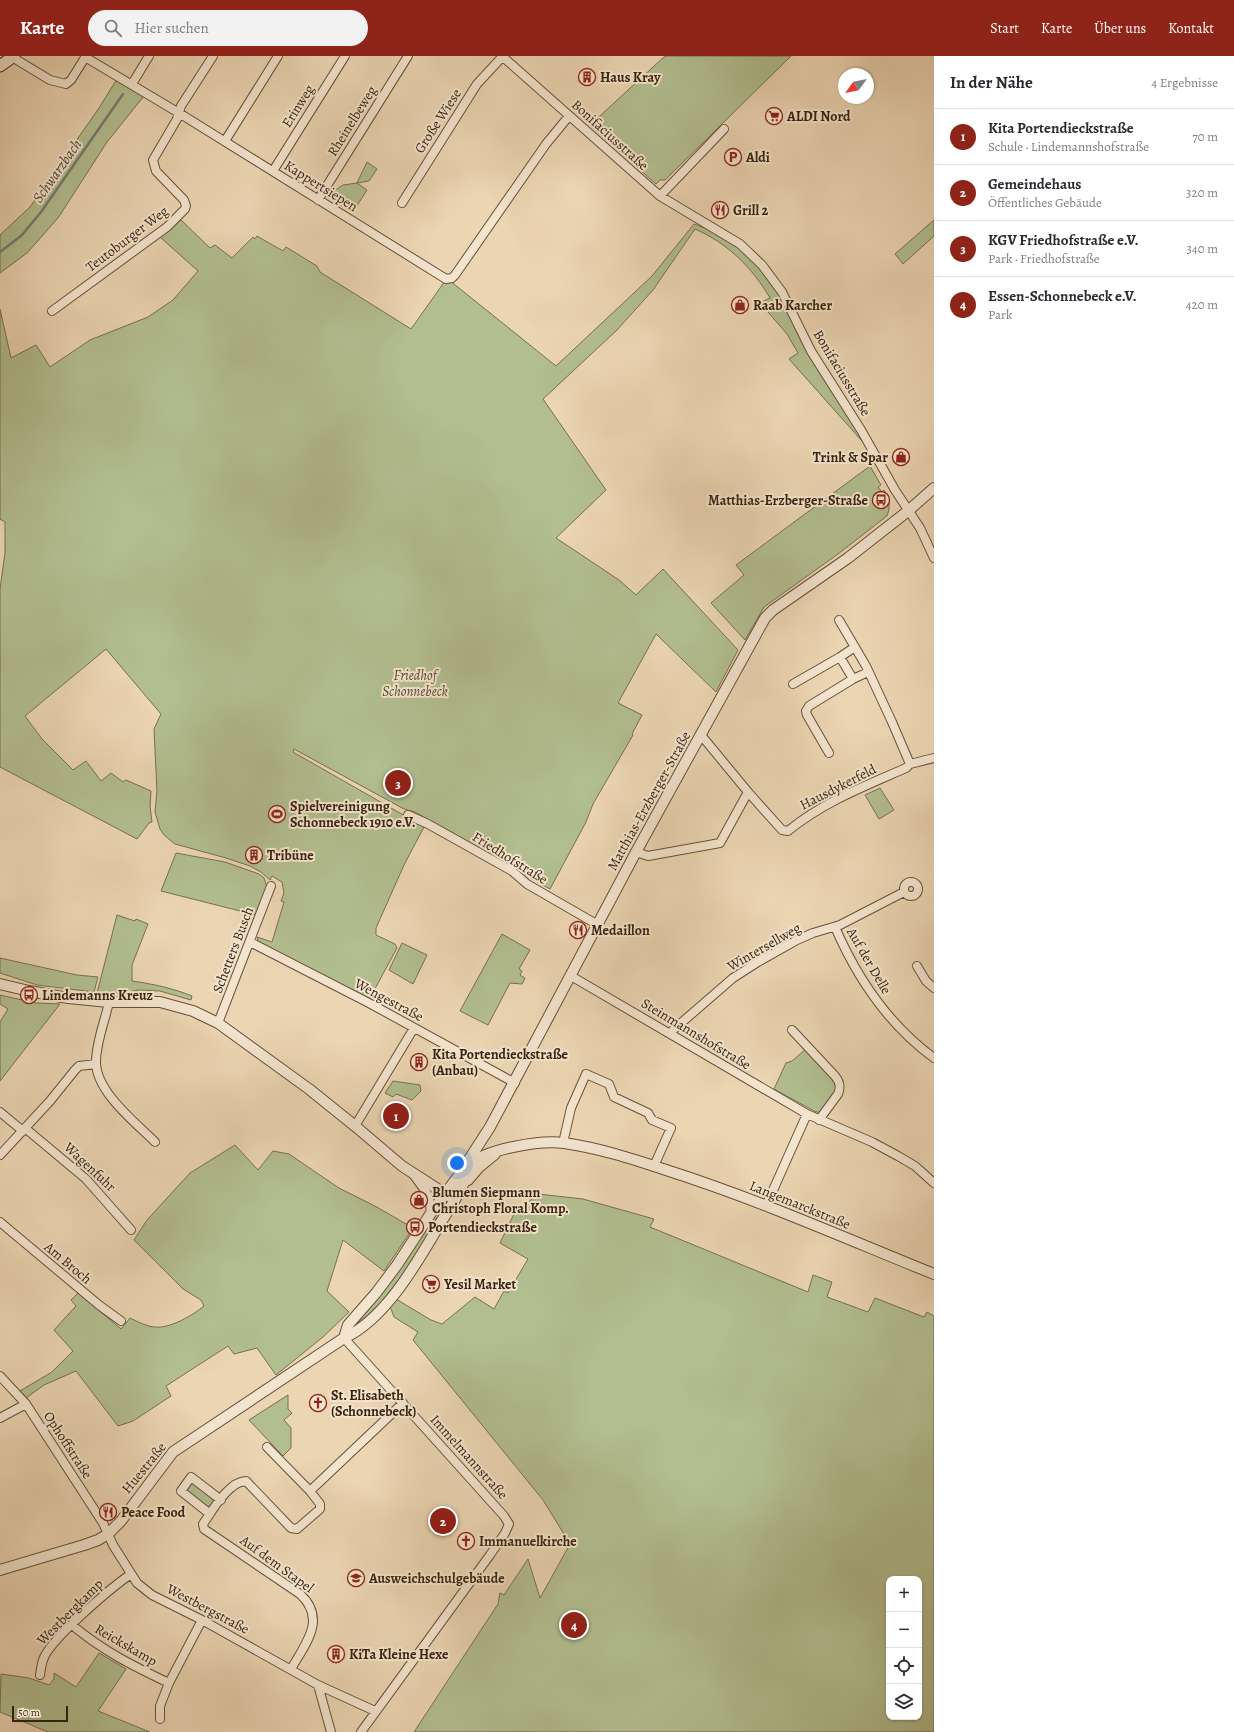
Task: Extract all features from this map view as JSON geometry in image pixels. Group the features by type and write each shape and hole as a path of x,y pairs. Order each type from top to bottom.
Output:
{"main road":[{"path":"0,66 13,57"}],"street":[{"name":"Kappertsiepen","path":"13,57 50,80 66,84 71,80 86,56 273,170 318,200 442,278 446,279 452,278 542,149 569,116"},
{"path":"132,84 149,56"},
{"name":"Teutoburger Weg","path":"52,311 167,227 185,209 186,206 184,200 156,171 153,165 153,160 177,120 182,106 213,56"},
{"path":"225,141 278,56"},
{"name":"Erinweg","path":"273,170 345,56"},
{"name":"Rheinelbeweg","path":"318,200 408,56"},
{"name":"Bonifaciusstraße","path":"502,56 660,196 740,244 762,265 782,292 811,351 861,430 908,511 920,528 934,558"},
{"name":"Große Wiese","path":"402,203 477,84 502,56"},
{"path":"660,196 724,129"},
{"name":"Matthias-Erzberger-Straße","path":"455,1200 464,1185 471,1159 515,1082 636,852 769,614 848,558 908,511 934,488"},
{"path":"839,620 868,672 910,764"},
{"path":"793,684 855,647"},
{"path":"840,657 854,680"},
{"path":"829,753 806,711 809,706 868,672"},
{"name":"Hausdykerfeld","path":"701,735 780,829 788,831 804,817 823,805 906,768 910,764 934,758"},
{"path":"636,852 648,856 720,843 748,792"},
{"name":"Friedhofstraße","path":"408,815 428,824 512,871 526,884 598,925"},
{"name":"Schetters Busch","path":"218,1023 271,886"},
{"name":"Wintersellweg","path":"671,1034 673,1030 733,978 758,962 808,936 835,927 904,892"},
{"name":"Auf der Delle","path":"835,927 856,971 872,996 913,1041 934,1058"},
{"name":"Wengestraße","path":"250,942 515,1082"},
{"path":"917,966 926,980 934,988"},
{"name":"Steinmannshofstraße","path":"571,976 807,1114 885,1148 915,1166 934,1183"},
{"path":"0,984 68,998 110,1002 160,1002 193,1011 218,1023 309,1089 412,1174 455,1200"},
{"path":"110,1002 98,1048 96,1064 100,1080 110,1096 155,1142"},
{"path":"355,1126 414,1028"},
{"path":"792,1030 836,1076 840,1083 838,1094 819,1120"},
{"path":"0,1155 79,1066 96,1064"},
{"path":"563,1143 571,1108 586,1074 609,1084 614,1097 648,1113 652,1120 671,1128 654,1166"},
{"name":"Wagenfuhr","path":"0,1112 24,1129 86,1179 131,1230"},
{"path":"766,1206 807,1114"},
{"name":"Langemarckstraße","path":"444,1194 471,1159 537,1143 563,1143 592,1148 696,1179 934,1274"},
{"name":"Langemarckstraße","path":"464,1185 479,1167 498,1152"},
{"path":"412,1174 419,1184 426,1190 429,1196 431,1213"},
{"path":"344,1338 348,1325 376,1293 397,1265 444,1194"},
{"name":"Huestraße","path":"0,1570 84,1545 98,1540 108,1534 121,1521 173,1452 344,1338 356,1333 388,1302 420,1258 455,1200"},
{"name":"Am Broch","path":"0,1222 121,1322"},
{"name":"Immelmannstraße","path":"344,1338 504,1516 508,1524 505,1532 490,1555 375,1711"},
{"name":"Ophoffstraße","path":"0,1376 26,1404 103,1523 108,1534"},
{"path":"310,1491 403,1403"},
{"path":"0,1418 26,1404"},
{"name":"Auf dem Stapel","path":"267,1447 310,1491 320,1504 320,1509 297,1529 291,1528 246,1481 240,1481 231,1487 203,1524 204,1529 300,1594 311,1605 314,1612 312,1629 292,1669"},
{"path":"210,1514 181,1491 191,1477 221,1500"},
{"name":"Westbergstraße","path":"108,1534 137,1583 152,1595 202,1620 318,1684 375,1711"},
{"name":"Westbergkamp","path":"40,1675 43,1659 50,1648 72,1625 115,1585 131,1574"},
{"path":"160,1719 160,1706 169,1683 202,1620"},
{"name":"Reickskamp","path":"72,1625 90,1641 134,1668 169,1683"},
{"path":"318,1684 331,1732"},
{"path":"361,1732 375,1711"}],"green space":[{"path":"665,56 791,56 665,180 660,180 656,184 590,125"},
{"path":"117,79 144,96 107,142 58,218 27,253 0,273 0,235 30,207 99,108"},
{"path":"367,162 377,169 369,181 357,183"},
{"path":"357,183 367,190 353,212 326,196 343,185"},
{"name":"Friedhof Schonnebeck","path":"181,220 210,248 215,245 232,258 253,237 255,239 257,236 283,251 286,247 317,266 320,272 411,329 445,281 449,280 556,366 652,276 694,224 697,225 726,237 739,246 772,279 870,450 789,359 798,353 787,334 760,303 770,298 755,276 738,257 718,241 695,229 653,290 617,330 543,399 606,490 556,538 619,580 636,595 663,569 738,650 716,692 656,634 618,703 642,715 632,734 633,735 593,804 586,822 550,889 415,812 404,809 294,749 293,752 405,816 425,825 404,865 376,928 376,935 395,944 397,948 370,998 365,998 258,941 257,937 272,942 284,902 281,901 284,893 282,882 272,876 270,880 261,872 250,866 175,844 164,835 160,829 155,812 157,791 154,729 161,714 106,649 25,716 42,739 73,770 86,761 101,781 111,773 123,782 126,780 151,791 150,806 152,822 149,823 137,839 0,767 0,589 5,553 5,522 0,519 0,309 11,358 36,345 50,367 90,340 148,317 173,300 198,271 160,237"},
{"path":"934,220 934,236 903,264 895,254"},
{"path":"870,466 881,485 878,487 882,492 884,490 888,500 889,509 887,516 838,554 764,607 745,640 711,603 744,575 736,565"},
{"path":"880,788 894,810 879,819 865,795"},
{"path":"176,853 225,862 259,874 264,878 267,887 256,915 161,891"},
{"path":"117,915 135,921 136,919 148,924 132,965 132,981 177,991 192,996 191,1000 160,991 139,990 123,993 97,993"},
{"path":"502,934 530,950 519,969 522,971 520,975 525,978 522,984 510,983 488,1025 460,1011"},
{"path":"402,943 427,955 413,984 389,970"},
{"path":"0,958 77,975 98,977 94,992 37,985 0,973"},
{"path":"0,995 36,1003 60,1004 0,1081 0,1022 8,1009 0,1004"},
{"path":"806,1049 836,1082 836,1092 820,1112 816,1112 774,1089 786,1063 792,1061"},
{"path":"393,1081 420,1085 421,1091 412,1100 396,1094 393,1097 385,1093"},
{"path":"235,1145 258,1170 273,1151 289,1154 339,1188 375,1206 413,1228 384,1271 343,1240 327,1291 349,1312 323,1337 276,1375 257,1348 234,1354 228,1346 166,1386 171,1396 133,1421 118,1426 76,1371 44,1385 26,1398 20,1391 52,1372 73,1351 54,1330 76,1306 71,1300 78,1293 121,1329 130,1318 142,1324 154,1327 167,1326 188,1317 204,1306 201,1300 183,1289 134,1240 147,1220 190,1173"},
{"path":"538,1194 583,1199 654,1219 650,1227 808,1292 813,1275 832,1282 827,1297 868,1312 875,1298 924,1317 927,1312 934,1316 934,1732 414,1732 498,1604 500,1593 504,1595 528,1559 540,1598 570,1544 543,1500 413,1340 418,1332 394,1317 390,1306 396,1299 431,1320 442,1324 475,1297 494,1309 504,1291 508,1293 528,1259 500,1243 514,1214"},
{"path":"437,1211 440,1213 417,1256 407,1271 378,1306 353,1328 396,1275"},
{"path":"288,1395 288,1409 292,1413 284,1420 291,1428 291,1448 283,1456 249,1420"},
{"path":"192,1479 219,1500 210,1511 183,1491"},
{"path":"99,1653 126,1669 98,1711 150,1732 48,1732 0,1712 1,1674 29,1678 49,1685 54,1679 54,1673 76,1687"}],"waterway":[{"name":"Schwarzbach","path":"0,252 22,235 41,212 123,94"}],"place":[{"name":"Haus Kray","path":"587,77"},
{"name":"ALDI Nord","path":"774,116"},
{"name":"Aldi","path":"733,157"},
{"name":"Grill 2","path":"720,210"},
{"name":"Raab Karcher","path":"740,305"},
{"name":"Trink & Spar","path":"901,457"},
{"name":"Matthias-Erzberger-Straße","path":"881,500"},
{"name":"KGV Friedhofstraße e.V.","path":"398,783"},
{"name":"Spielvereinigung Schonnebeck 1910 e.V.","path":"277,814"},
{"name":"Tribüne","path":"254,855"},
{"name":"Medaillon","path":"578,930"},
{"name":"Lindemanns Kreuz","path":"29,995"},
{"name":"Kita Portendieckstraße (Anbau)","path":"419,1062"},
{"name":"Kita Portendieckstraße","path":"396,1116"},
{"name":"Blumen Siepmann Christoph Floral Komp.","path":"419,1200"},
{"name":"Portendieckstraße","path":"415,1227"},
{"name":"Yesil Market","path":"431,1284"},
{"name":"St. Elisabeth (Schonnebeck)","path":"318,1403"},
{"name":"Peace Food","path":"108,1512"},
{"name":"Gemeindehaus","path":"443,1521"},
{"name":"Immanuelkirche","path":"466,1541"},
{"name":"Ausweichschulgebäude","path":"356,1578"},
{"name":"Essen-Schonnebeck e.V.","path":"574,1625"},
{"name":"KiTa Kleine Hexe","path":"336,1654"}]}
